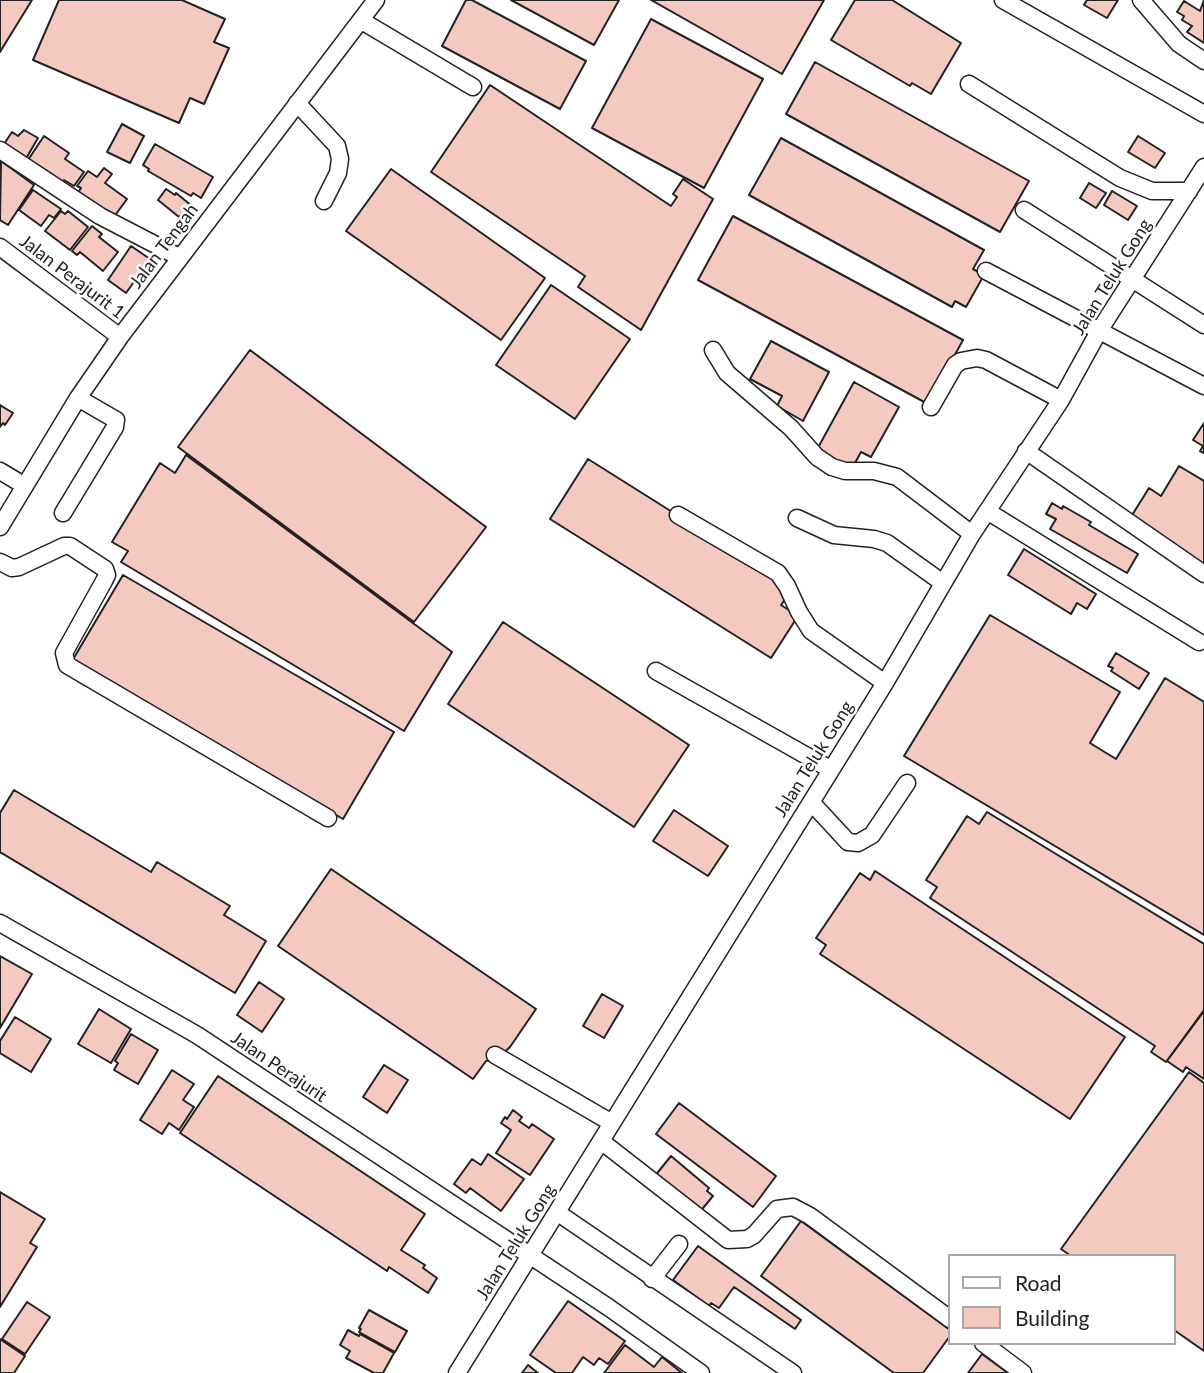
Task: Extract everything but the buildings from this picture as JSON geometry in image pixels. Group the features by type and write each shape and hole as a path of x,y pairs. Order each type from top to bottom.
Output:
{"street":[{"name":"Jalan Tengah","path":"0,527 78,398 120,337 376,0"},
{"path":"1003,0 1204,114"},
{"path":"1141,0 1180,44 1204,61"},
{"path":"362,21 473,88"},
{"path":"969,84 1120,178 1152,191 1189,191"},
{"path":"297,103 337,146 340,159 338,173 324,201"},
{"path":"0,150 100,216 179,257"},
{"name":"Jalan Teluk Gong","path":"457,1373 885,683 972,534 1061,400 1099,331 1204,167"},
{"path":"1024,210 1204,324"},
{"name":"Jalan Perajurit 1","path":"0,247 120,337"},
{"path":"986,271 1204,386"},
{"path":"713,350 727,373 791,428 817,457 832,467 845,471 874,471 897,477 972,534"},
{"path":"931,407 955,365 976,358 986,360 1061,400"},
{"path":"63,513 115,428 116,420 78,398"},
{"path":"1026,451 1204,574"},
{"path":"0,471 25,486"},
{"path":"987,511 1199,642"},
{"path":"678,515 778,573 811,631 885,683"},
{"path":"797,518 834,535 887,543 943,583"},
{"path":"0,562 12,568 19,568 64,545 70,546 105,569 107,575 64,653 67,665 328,818"},
{"path":"656,671 830,769"},
{"path":"811,802 848,842 858,844 872,835 907,783"},
{"name":"Jalan Perajurit","path":"0,923 197,1035 608,1307 701,1373"},
{"path":"495,1055 612,1123"},
{"path":"601,1141 728,1240 747,1239 754,1235 776,1209 793,1207 810,1216 948,1318"},
{"path":"558,1213 793,1373"},
{"path":"652,1279 679,1244"},
{"path":"986,1345 1023,1373"}]}
